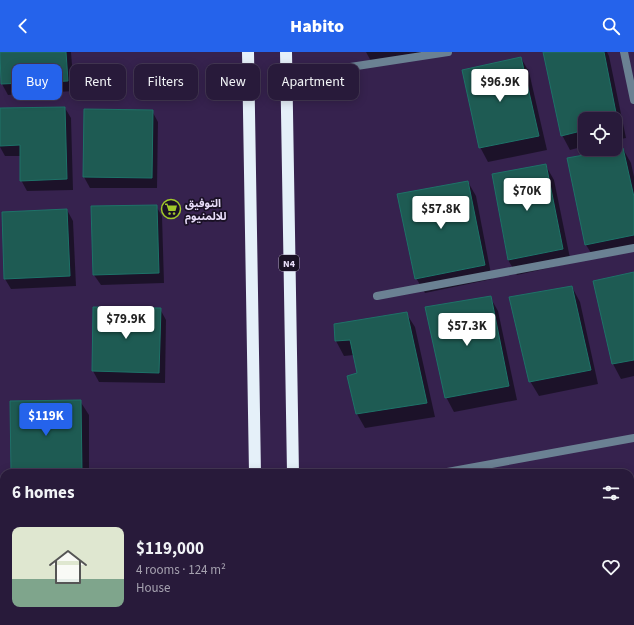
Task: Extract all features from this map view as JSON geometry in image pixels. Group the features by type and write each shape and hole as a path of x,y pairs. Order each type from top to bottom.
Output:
{"highway":[{"path":"248,52 255,469"},
{"name":"N4","path":"286,52 286,64"},
{"name":"N4","path":"285,100 293,469"}],"street":[{"path":"359,66 448,52"},
{"path":"624,52 634,100"},
{"path":"377,296 634,248"},
{"path":"464,469 634,438"}],"building":[{"path":"0,52 66,52 68,81 62,81 62,64 12,64 12,84 1,84"},
{"path":"543,52 604,52 616,112 578,112 578,132 561,136"},
{"path":"521,57 539,136 479,148 462,70"},
{"path":"65,107 67,179 20,181 20,145 0,146 0,108"},
{"path":"84,109 153,110 152,178 83,177"},
{"path":"622,148 634,197 634,235 585,245 567,158 578,156 622,156"},
{"path":"546,164 563,249 508,260 492,174"},
{"path":"468,181 485,265 415,279 397,194"},
{"path":"157,205 159,273 93,275 91,206"},
{"path":"67,209 70,276 4,279 2,212"},
{"path":"634,272 634,360 612,364 593,281"},
{"path":"572,286 591,370 529,382 509,297"},
{"path":"491,296 509,386 445,398 425,307"},
{"path":"93,307 161,308 159,373 92,371"},
{"path":"407,312 427,403 356,414 347,376 357,373 350,340 335,341 334,324"},
{"path":"81,400 82,469 11,469 10,401"}],"place":[{"name":"التوفيق للالمنيوم","path":"171,209"}]}
